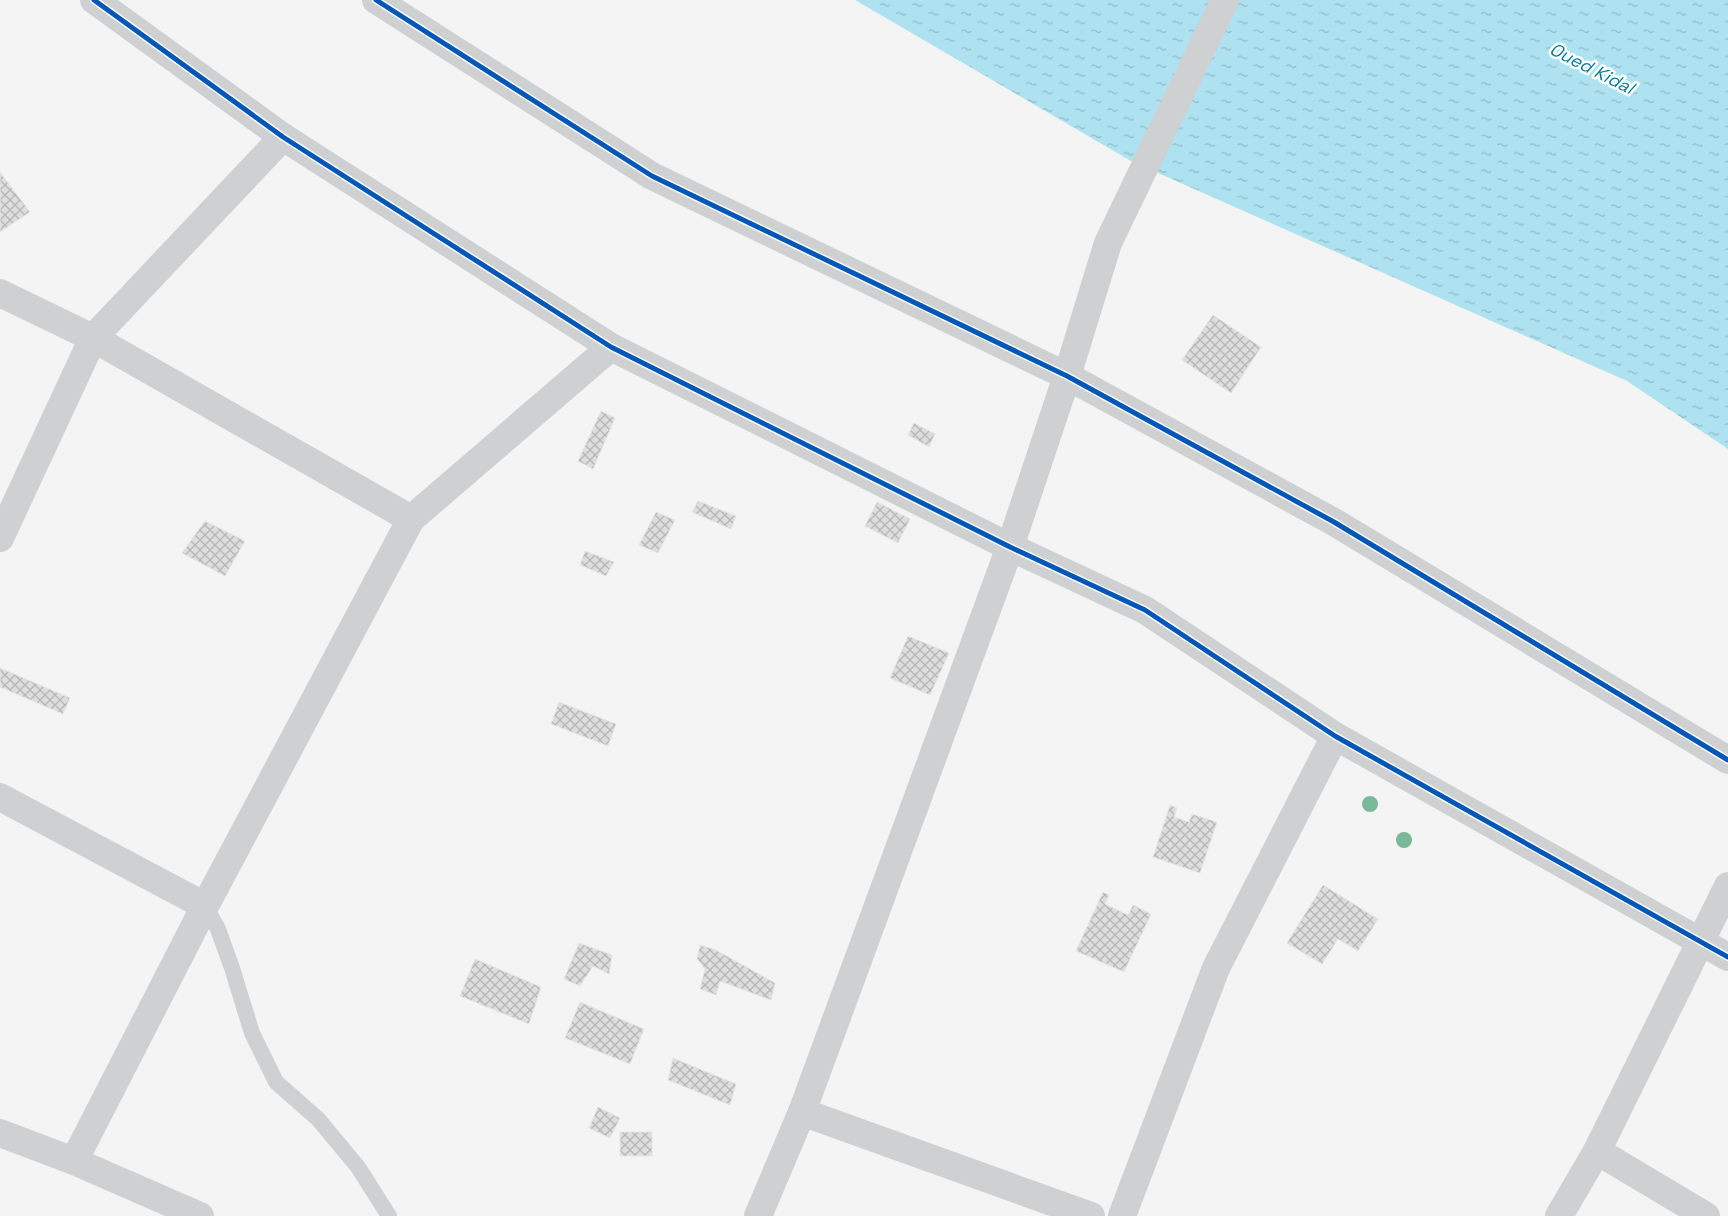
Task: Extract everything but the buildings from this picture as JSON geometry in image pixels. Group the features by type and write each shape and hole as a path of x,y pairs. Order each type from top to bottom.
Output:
{"street":[{"path":"94,0 283,137 611,347 1010,547 1145,610 1335,736 1728,957"},
{"path":"376,0 652,176 1067,376 1334,522 1728,760"},
{"path":"758,1216 802,1112 1010,547 1067,376 1108,243 1225,0"},
{"path":"0,538 93,338 283,137"},
{"path":"0,293 93,338 412,519"},
{"path":"74,1161 205,906 412,519 611,347"},
{"path":"1122,1216 1216,968 1335,736"},
{"path":"0,798 205,906"},
{"path":"1559,1216 1597,1151 1728,886"},
{"path":"802,1112 1091,1216"},
{"path":"0,1133 74,1161 200,1216"},
{"path":"1597,1151 1706,1216"}],"lane":[{"path":"205,906 218,929 252,1033 276,1082 318,1120 358,1168 389,1216"}],"water":[{"name":"Oued Kidal","path":"855,0 1728,0 1728,449 1627,381 1131,161"}],"cycle path":[{"path":"94,0 283,137 611,347 1010,547 1145,610 1335,736 1728,957"},
{"path":"376,0 652,176 1067,376 1334,522 1728,760"}]}
